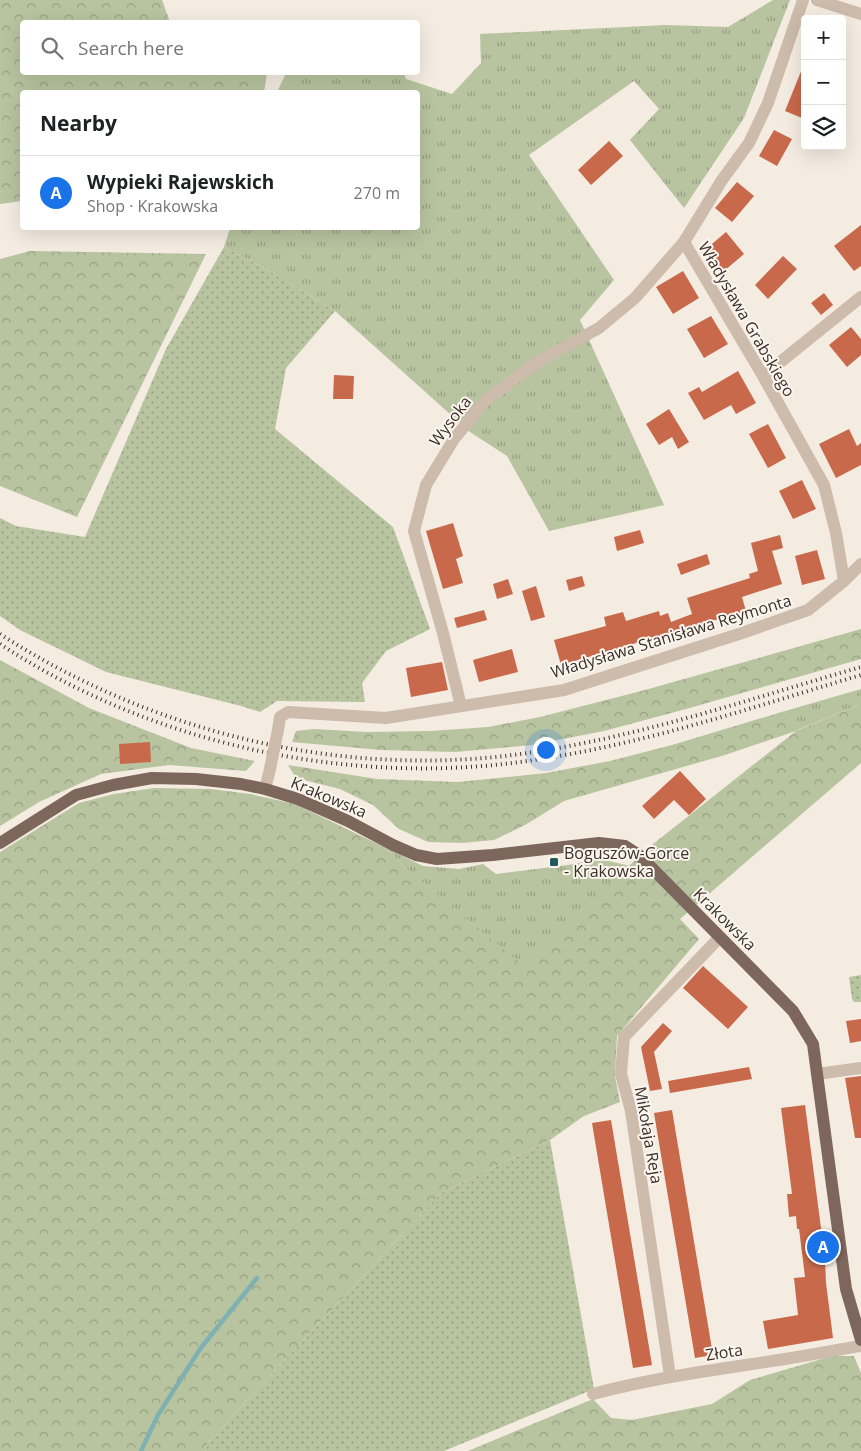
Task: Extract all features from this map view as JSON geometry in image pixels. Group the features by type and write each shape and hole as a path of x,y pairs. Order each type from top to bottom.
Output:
{"main road":[{"name":"Krakowska","path":"0,843 76,795 113,785 152,778 170,778 196,779 250,786 298,799 348,821 393,845 416,854 437,859 493,855 599,843 625,846 639,855 793,1011 813,1044 846,1289 861,1340"}],"street":[{"name":"Władysława Grabskiego","path":"803,0 768,103 748,143 722,180 684,242 763,376 824,486 836,533 844,581"},
{"path":"817,0 861,14"},
{"name":"Wysoka","path":"460,706 443,633 414,531 426,486 454,439 486,400 539,360 599,328 635,298 684,242"},
{"path":"763,376 861,296"},
{"name":"Władysława Stanisława Reymonta","path":"265,789 280,717 288,712 386,718 564,690 808,610 844,581 861,564"},
{"name":"Mikołaja Reja","path":"670,1376 631,1112 621,1074 624,1037 715,932"},
{"path":"817,1074 861,1068"},
{"name":"Złota","path":"592,1394 670,1376 861,1346"}],"green space":[{"path":"0,0 162,0 169,20 20,20 20,75 267,75 264,90 20,90 20,201 0,204"},
{"path":"773,0 790,0 744,118 684,208 630,140 659,109 634,81 529,155 614,280 580,320 664,505 549,531 507,456 470,432 335,311 268,270 224,247 229,230 420,230 420,90 278,90 285,75 405,75 406,79 452,94 481,63 480,34 666,25 728,27"},
{"path":"224,247 268,270 335,311 286,368 275,429 393,527 430,629 386,651 362,683 365,702 277,701 260,712 106,672 20,630 0,616 0,518 16,526 85,537 166,349"},
{"path":"30,251 206,254 77,517 0,486 0,259"},
{"path":"861,629 861,659 604,731 532,745 455,752 381,750 292,742 296,731 314,729 366,732 431,731 488,727 540,717 645,690"},
{"path":"0,660 89,708 191,748 255,761 246,771 169,765 101,774 39,802 0,826"},
{"path":"861,689 861,704 797,730 785,711"},
{"path":"861,704 861,763 680,919 699,939 617,1036 615,1076 620,1102 584,1116 550,1140 441,1193 208,1442 206,1451 0,1451 0,852 79,803 114,794 154,788 211,789 250,794 295,804 384,847 407,869 524,966 648,848 796,731 725,755 564,801 525,825 494,840 462,843 428,842 399,829 373,805 340,789 296,778 288,765 377,779 458,782 546,773 610,761 672,745 785,711 798,730"},
{"path":"384,847 423,866 459,869 483,864 496,874 600,859 630,866 524,967 407,869"},
{"path":"861,975 861,1002 854,1002 849,977"},
{"path":"550,1140 594,1389 444,1451 206,1451 208,1442 441,1193"},
{"path":"832,1356 854,1356 861,1373 861,1451 468,1451 593,1399 611,1418 632,1420 712,1404 750,1380"}],"building":[{"path":"801,71 801,118 785,111"},
{"path":"774,130 792,139 777,166 759,156"},
{"path":"609,141 623,156 591,185 578,170"},
{"path":"737,182 754,196 732,222 715,208"},
{"path":"861,225 861,266 854,271 834,246"},
{"path":"726,232 744,254 724,271 706,249"},
{"path":"783,256 797,269 768,299 755,285"},
{"path":"683,271 699,298 673,314 656,287"},
{"path":"824,293 833,305 821,315 811,303"},
{"path":"711,316 728,344 704,358 687,329"},
{"path":"851,327 861,339 861,355 847,367 829,345"},
{"path":"738,371 756,403 736,414 731,405 704,420 688,393 699,387 702,392"},
{"path":"334,375 354,376 353,399 333,399"},
{"path":"669,409 689,442 678,449 672,437 659,445 646,424"},
{"path":"768,424 786,458 768,468 749,434"},
{"path":"849,429 857,446 861,443 861,465 836,478 819,444"},
{"path":"802,480 816,509 793,519 779,491"},
{"path":"453,523 463,556 456,559 463,583 443,589 426,531"},
{"path":"640,530 644,543 617,551 614,537"},
{"path":"780,535 783,548 772,551 782,584 742,597 746,611 561,665 554,640 606,626 604,617 623,612 626,621 659,611 660,616 668,613 671,622 692,614 687,598 750,578 749,574 758,571 751,543"},
{"path":"817,550 825,579 802,585 795,556"},
{"path":"707,554 710,564 681,575 677,564"},
{"path":"582,576 585,586 569,591 566,580"},
{"path":"508,579 513,594 497,599 493,584"},
{"path":"536,586 545,617 531,621 522,591"},
{"path":"484,610 487,620 457,628 454,618"},
{"path":"512,649 518,672 479,682 473,660"},
{"path":"442,662 448,690 411,697 406,668"},
{"path":"150,742 151,762 120,764 119,744"},
{"path":"680,771 706,799 689,815 674,800 654,819 642,806"},
{"path":"703,966 748,1007 728,1029 683,988"},
{"path":"861,1019 861,1041 850,1043 846,1021"},
{"path":"663,1023 672,1031 654,1052 662,1089 650,1091 641,1047"},
{"path":"749,1067 752,1079 670,1093 668,1081"},
{"path":"861,1076 861,1138 855,1138 845,1078"},
{"path":"805,1105 833,1338 768,1349 763,1321 798,1315 794,1278 805,1277 796,1216 789,1217 787,1194 792,1194 781,1108"},
{"path":"672,1110 713,1355 695,1358 654,1113"},
{"path":"611,1120 652,1365 633,1368 592,1123"}],"waterway":[{"path":"141,1451 158,1415 200,1349 257,1278"}],"railway":[{"path":"0,634 60,669 123,699 189,723 256,742 325,754 395,760 465,759 534,752 575,745 699,715 861,667"},
{"path":"0,644 59,679 123,709 188,732 256,750 326,762 396,768 465,767 534,760 575,753 699,724 861,675"}],"place":[{"name":"Boguszów-Gorce - Krakowska","path":"554,862"},
{"name":"Wypieki Rajewskich","path":"823,1247"}]}
